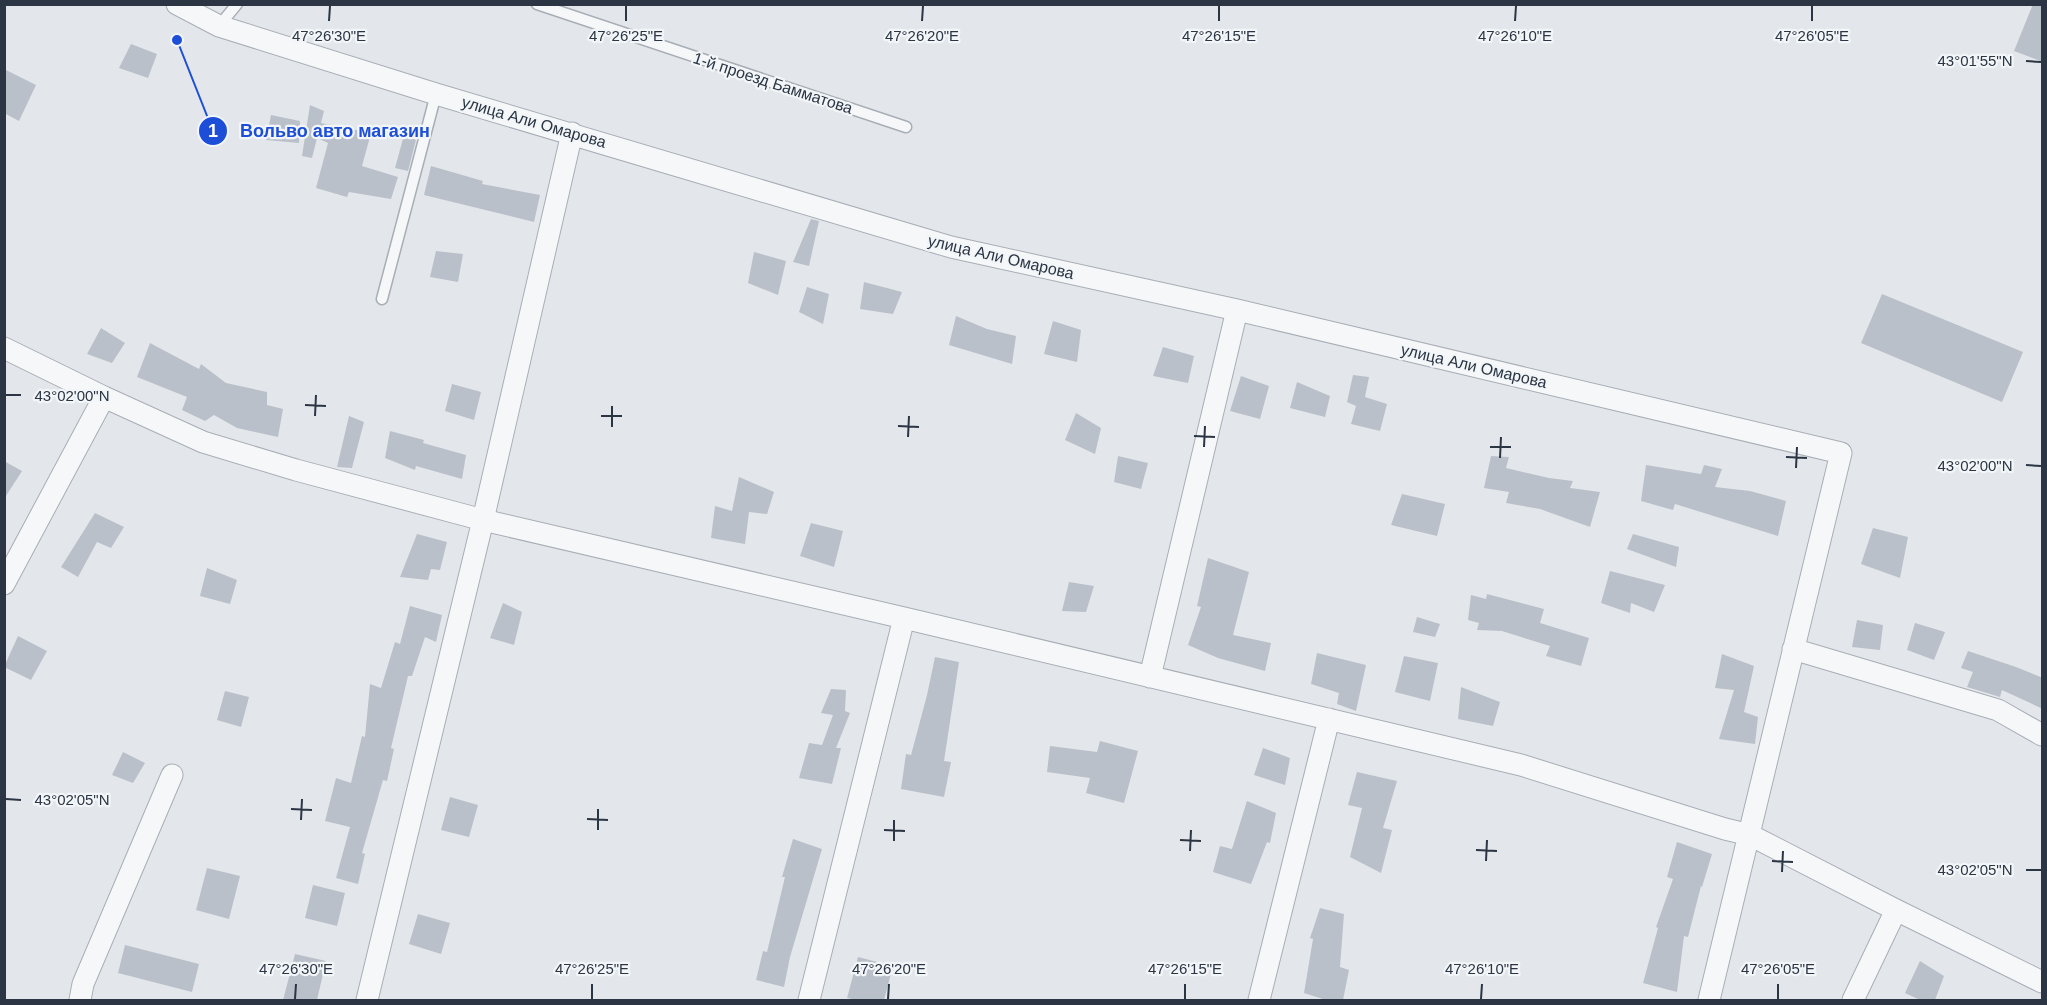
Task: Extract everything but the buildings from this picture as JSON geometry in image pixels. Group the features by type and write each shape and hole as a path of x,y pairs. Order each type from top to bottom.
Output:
{"street":[{"name":"улица Али Омарова","path":"177,4 219,26 436,94 951,247 1237,310 1841,453 1793,649"},
{"path":"367,1000 483,520 572,133"},
{"path":"1150,677 1237,310"},
{"path":"4,348 203,442 296,470 483,520 1521,765 1750,835 2043,982"},
{"path":"4,584 104,397"},
{"path":"809,1000 904,618"},
{"path":"1709,1000 1793,649 1998,710 2043,735"},
{"path":"1259,1000 1329,719"},
{"path":"80,1000 83,984 172,776"},
{"path":"1853,1000 1896,910"}],"lane":[{"path":"219,26 237,4"},
{"name":"1-й проезд Бамматова","path":"537,4 906,127"},
{"path":"382,299 436,94"}],"place":[{"name":"Вольво авто магазин","path":"177,40"}]}
